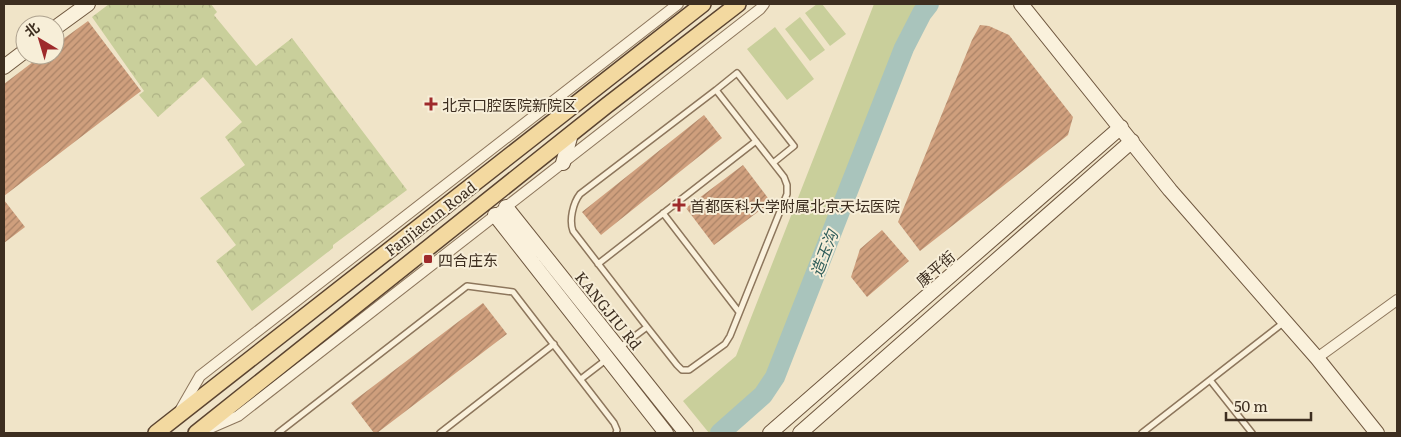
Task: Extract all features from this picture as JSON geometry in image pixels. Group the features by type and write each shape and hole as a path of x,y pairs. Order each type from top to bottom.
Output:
{"main road":[{"name":"Fanjiacun Road","path":"156,433 703,4"},
{"name":"Fanjiacun Road","path":"197,433 571,134 738,4"}],"street":[{"path":"65,21 88,4"},
{"path":"177,417 200,376 678,4"},
{"path":"197,433 238,416 764,4"},
{"path":"1021,4 1170,190 1317,358 1377,433"},
{"path":"4,67 15,59"},
{"name":"康平街","path":"770,433 1121,127"},
{"path":"562,163 571,134"},
{"path":"800,433 1132,141"},
{"name":"KANGJIU Rd","path":"501,211 607,358 666,433"},
{"name":"KANGJIU Rd","path":"521,237 619,348 686,433"},
{"path":"1317,358 1397,300"}],"lane":[{"path":"716,90 784,178 787,185 787,194 730,336 725,344 689,370 682,370 676,365 573,231 571,224 577,198 737,73 794,146 773,163"},
{"path":"598,264 756,141"},
{"path":"663,214 739,312"},
{"path":"278,433 467,286 513,292 614,423 617,430 616,433"},
{"path":"1142,433 1285,321"},
{"path":"619,348 647,327"},
{"path":"440,433 554,344"},
{"path":"581,379 607,358"},
{"path":"1210,380 1252,433"}],"green space":[{"path":"109,4 211,4 217,12 214,15 256,66 292,38 407,190 333,245 333,248 252,311 216,261 236,245 200,198 245,165 225,137 242,122 203,77 158,117 139,95 144,91 92,17"},
{"path":"817,4 822,4 846,34 830,46 805,13"},
{"path":"874,4 919,4 901,33 769,375 759,388 709,433 683,401 736,356"},
{"path":"800,17 825,50 810,61 785,29"},
{"path":"775,27 814,79 787,100 747,49"}],"building":[{"path":"88,21 141,91 4,196 4,84 29,65 65,65 65,38"},
{"path":"980,25 989,26 1009,35 1073,117 1068,135 920,251 898,222 972,40"},
{"path":"704,115 722,138 601,235 582,212"},
{"path":"743,165 771,202 714,245 686,208"},
{"path":"4,200 25,227 4,243"},
{"path":"882,230 909,261 867,297 851,277 860,249"},
{"path":"483,303 507,334 377,433 374,433 351,403"}],"waterway":[{"name":"造玉沟","path":"720,433 763,395 775,377 904,48 922,13 929,4"}],"place":[{"name":"北京口腔医院新院区","path":"431,104"},
{"name":"首都医科大学附属北京天坛医院","path":"679,205"},
{"name":"四合庄东","path":"428,259"}]}
